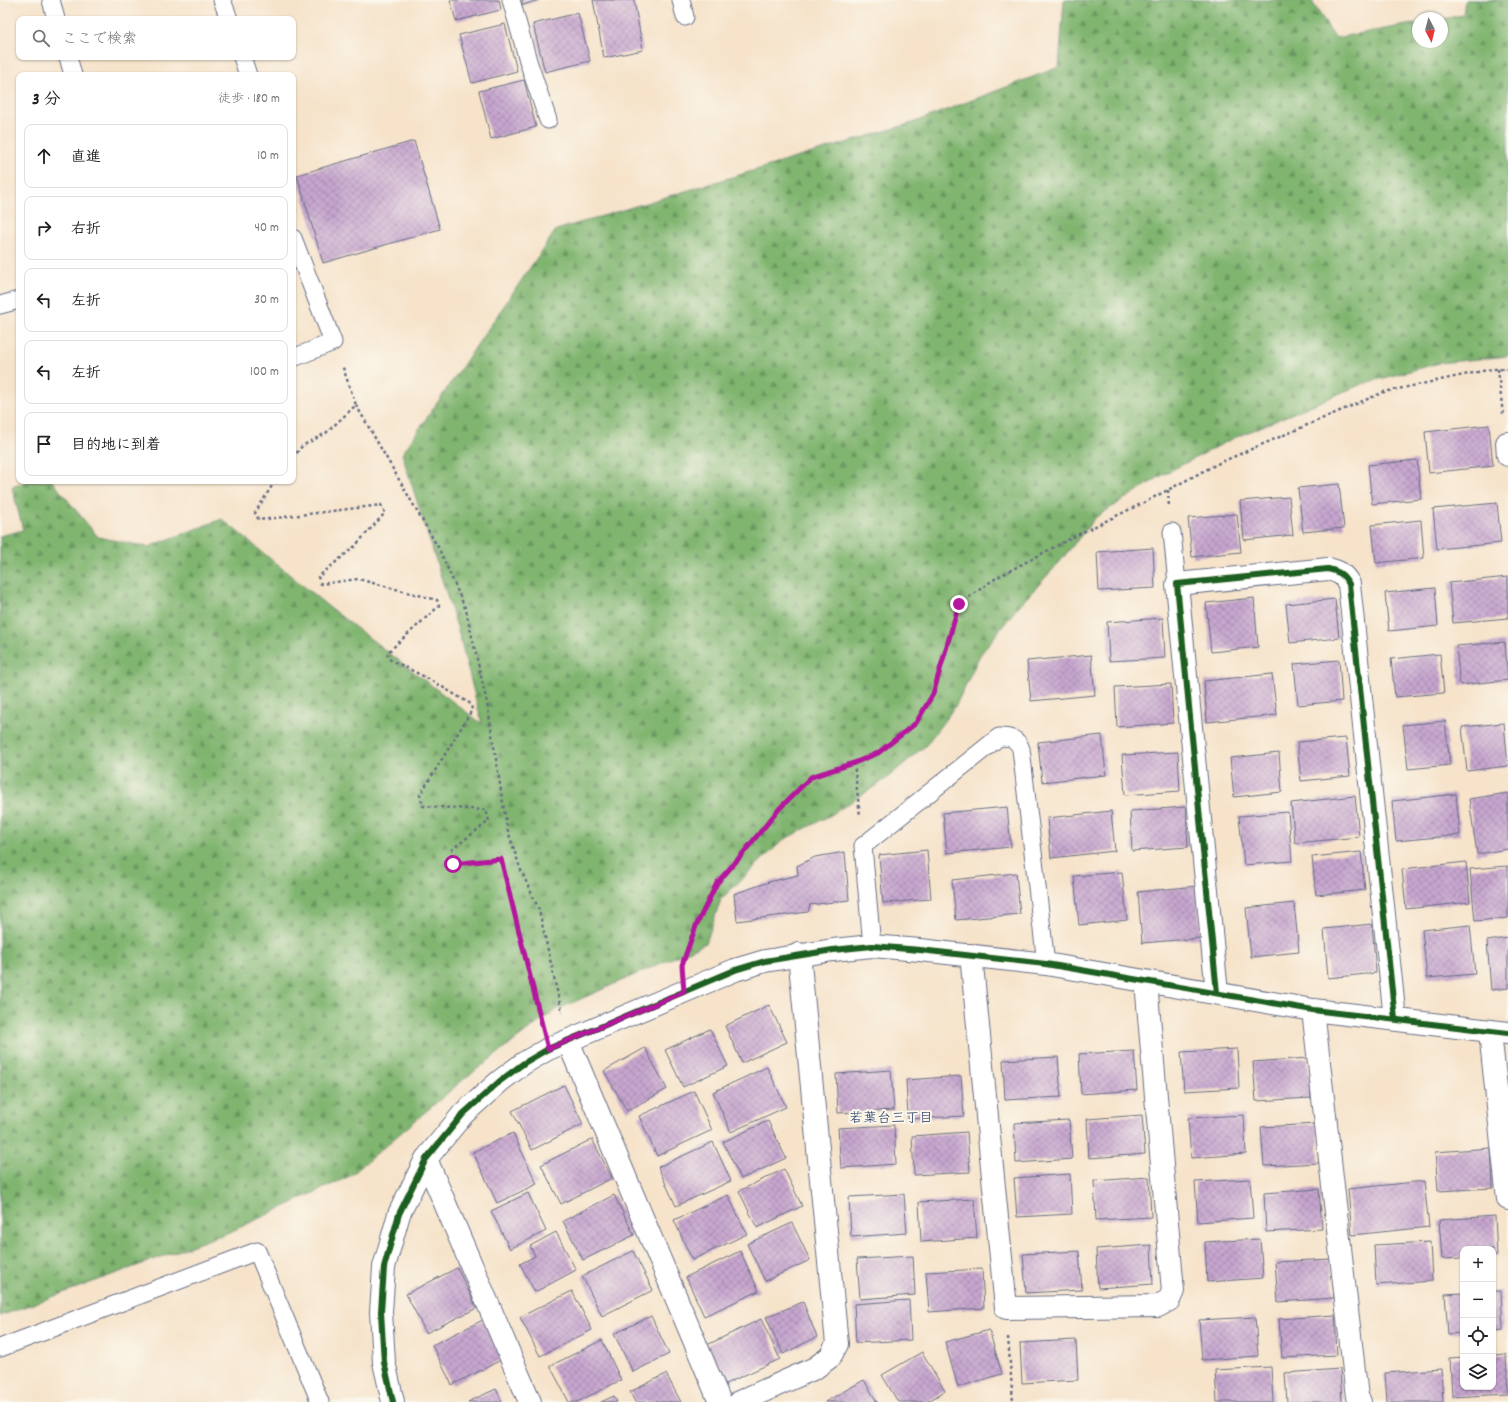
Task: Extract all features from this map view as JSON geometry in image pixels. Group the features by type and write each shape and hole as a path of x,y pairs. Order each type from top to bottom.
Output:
{"street":[{"path":"1217,993 1177,584 1328,569 1338,571 1349,584 1395,1019"},
{"path":"394,1402 384,1362 381,1312 384,1267 399,1214 426,1159 463,1114 500,1081 524,1063 548,1049 735,970 765,961 799,954 872,946 971,955 1046,964 1313,1010 1499,1033 1508,1199"},
{"path":"739,1402 815,1368 830,1357 837,1344 799,954"},
{"path":"971,955 1006,1308 1158,1306 1169,1300 1173,1291 1146,982"},
{"path":"1313,1010 1357,1397 1360,1402"},
{"path":"568,1041 720,1402"},
{"path":"426,1159 530,1402"}],"lane":[{"path":"51,0 55,16"},
{"path":"222,0 228,16"},
{"path":"510,0 529,64 548,120"},
{"path":"682,0 685,18"},
{"path":"69,60 72,72"},
{"path":"243,60 247,72"},
{"path":"296,246 333,342 296,357"},
{"path":"0,305 16,301"},
{"path":"1172,532 1177,584"},
{"path":"872,946 863,846 999,737 1009,737 1018,742 1021,749 1046,964"},
{"path":"0,1348 257,1251 320,1402"}],"path":[{"path":"333,342 356,405 439,549 466,610 487,703 507,828 520,868 539,910 568,1041"},
{"path":"684,992 682,965 696,926 717,883 780,808 811,777 854,763 878,753 916,723 933,694 959,604 996,578 1218,463 1384,392 1492,369 1508,370"},
{"path":"1498,369 1507,449"},
{"path":"296,454 302,446 326,433 356,405"},
{"path":"273,484 255,513 259,520 381,506 385,513 354,547 318,577 321,584 358,580 437,600 438,606 387,653 389,659 426,678 470,704 472,710 420,795 423,806 486,810 489,821 451,850 453,864 501,859 548,1049"},
{"path":"854,763 863,846"},
{"path":"1006,1308 1013,1402"}],"green space":[{"path":"1064,0 1311,0 1335,38 1412,24 1412,48 1448,48 1448,18 1463,15 1465,0 1508,0 1508,356 1439,363 1362,384 1234,438 1164,474 1096,517 1058,564 1017,608 980,655 956,705 926,745 886,779 831,815 783,840 721,899 706,943 554,1011 464,1079 350,1176 232,1231 0,1316 0,536 23,530 12,487 20,484 54,484 98,537 148,547 222,519 330,608 482,724 458,630 402,454 556,230 912,123 1059,67"}],"building":[{"path":"450,0 499,0 501,10 456,21"},
{"path":"522,0 539,0 523,5"},
{"path":"593,0 634,0 643,50 604,58"},
{"path":"578,13 590,61 545,72 533,24"},
{"path":"505,24 517,71 472,83 459,35"},
{"path":"524,80 536,127 491,139 479,91"},
{"path":"414,141 440,229 323,263 297,175"},
{"path":"1489,425 1493,466 1429,473 1425,432"},
{"path":"1417,460 1421,499 1372,504 1368,465"},
{"path":"1339,484 1344,528 1303,532 1298,488"},
{"path":"1289,497 1293,535 1244,540 1240,501"},
{"path":"1497,503 1501,543 1437,549 1433,509"},
{"path":"1237,514 1241,552 1192,557 1188,518"},
{"path":"1421,520 1424,558 1376,563 1372,525"},
{"path":"1153,548 1155,588 1099,591 1097,552"},
{"path":"1508,577 1508,618 1453,623 1449,583"},
{"path":"1435,588 1438,626 1389,631 1385,593"},
{"path":"1254,598 1258,647 1211,652 1206,603"},
{"path":"1335,599 1339,638 1290,643 1286,604"},
{"path":"1163,618 1165,658 1109,661 1107,622"},
{"path":"1505,642 1508,680 1460,685 1456,646"},
{"path":"1440,654 1444,693 1395,697 1391,659"},
{"path":"1091,655 1095,695 1031,701 1027,661"},
{"path":"1339,660 1342,701 1298,705 1294,664"},
{"path":"1272,674 1277,715 1207,722 1204,681"},
{"path":"1171,684 1173,723 1117,727 1115,687"},
{"path":"1445,721 1450,765 1408,769 1403,725"},
{"path":"1504,723 1508,766 1467,771 1462,727"},
{"path":"1102,735 1106,775 1042,782 1038,742"},
{"path":"1346,738 1350,776 1301,781 1297,742"},
{"path":"1178,752 1180,791 1125,795 1122,755"},
{"path":"1279,753 1282,792 1234,797 1230,758"},
{"path":"1508,793 1508,849 1477,854 1469,799"},
{"path":"1456,794 1460,835 1396,841 1392,801"},
{"path":"1355,796 1359,837 1295,843 1291,803"},
{"path":"1007,807 1011,847 947,853 943,813"},
{"path":"1186,807 1188,847 1132,851 1130,811"},
{"path":"1111,811 1115,851 1051,858 1047,818"},
{"path":"1288,812 1292,861 1244,865 1239,816"},
{"path":"927,850 931,899 883,903 879,855"},
{"path":"845,852 849,900 810,905 808,912 737,921 734,894 769,882 798,875 797,866 815,857"},
{"path":"1361,852 1365,890 1316,895 1312,857"},
{"path":"1466,862 1470,902 1406,909 1402,869"},
{"path":"1508,866 1508,918 1475,921 1470,869"},
{"path":"1122,872 1127,920 1079,925 1074,876"},
{"path":"1016,873 1020,914 956,920 952,880"},
{"path":"1197,886 1201,938 1142,943 1138,892"},
{"path":"1294,903 1299,952 1251,957 1246,908"},
{"path":"1372,924 1376,973 1328,978 1324,929"},
{"path":"1470,925 1475,974 1427,978 1422,930"},
{"path":"1508,938 1508,988 1491,990 1487,941"},
{"path":"769,1005 787,1042 742,1063 725,1026"},
{"path":"710,1029 728,1066 683,1087 665,1050"},
{"path":"645,1048 667,1089 627,1111 604,1071"},
{"path":"1237,1049 1239,1088 1184,1091 1181,1052"},
{"path":"1134,1051 1137,1090 1081,1094 1079,1054"},
{"path":"1058,1057 1061,1097 1005,1100 1003,1060"},
{"path":"1308,1058 1311,1098 1256,1101 1253,1062"},
{"path":"767,1067 786,1107 731,1132 713,1092"},
{"path":"891,1070 894,1110 838,1113 836,1074"},
{"path":"961,1076 964,1116 908,1119 906,1080"},
{"path":"564,1085 583,1124 532,1150 512,1111"},
{"path":"694,1091 712,1130 657,1156 639,1116"},
{"path":"1142,1115 1145,1154 1089,1158 1087,1119"},
{"path":"1244,1115 1246,1154 1191,1158 1188,1118"},
{"path":"1069,1120 1072,1159 1016,1163 1014,1123"},
{"path":"768,1121 786,1158 741,1179 723,1142"},
{"path":"1317,1124 1319,1163 1264,1166 1261,1127"},
{"path":"894,1125 896,1164 841,1168 838,1128"},
{"path":"967,1132 970,1172 914,1175 912,1136"},
{"path":"513,1133 537,1184 497,1203 473,1152"},
{"path":"592,1139 612,1178 561,1204 541,1165"},
{"path":"713,1142 731,1181 676,1206 658,1167"},
{"path":"1491,1148 1493,1188 1438,1191 1435,1152"},
{"path":"784,1169 802,1206 757,1228 739,1191"},
{"path":"1070,1174 1072,1214 1017,1217 1014,1178"},
{"path":"1149,1177 1151,1217 1096,1220 1094,1181"},
{"path":"1250,1179 1253,1218 1198,1222 1195,1182"},
{"path":"1424,1181 1429,1227 1352,1235 1348,1189"},
{"path":"1319,1189 1322,1229 1266,1232 1264,1193"},
{"path":"528,1193 546,1231 510,1249 491,1211"},
{"path":"904,1194 907,1233 851,1237 849,1197"},
{"path":"614,1195 634,1235 583,1260 563,1221"},
{"path":"728,1195 747,1234 692,1260 674,1220"},
{"path":"974,1199 977,1238 921,1242 919,1202"},
{"path":"1495,1216 1497,1256 1496,1246 1460,1246 1460,1258 1442,1259 1439,1220"},
{"path":"792,1223 810,1260 765,1281 747,1244"},
{"path":"556,1232 576,1270 535,1292 520,1264 535,1256 530,1246"},
{"path":"1260,1239 1263,1278 1207,1282 1205,1242"},
{"path":"1430,1242 1432,1281 1376,1285 1374,1245"},
{"path":"1151,1245 1153,1284 1098,1288 1096,1249"},
{"path":"633,1251 653,1290 602,1316 582,1276"},
{"path":"740,1251 759,1291 704,1316 686,1277"},
{"path":"1079,1251 1082,1290 1026,1293 1023,1254"},
{"path":"913,1256 915,1295 860,1299 857,1259"},
{"path":"1331,1259 1334,1298 1278,1302 1275,1262"},
{"path":"457,1268 477,1308 426,1333 406,1294"},
{"path":"982,1269 984,1308 929,1312 926,1272"},
{"path":"572,1291 592,1330 540,1356 520,1317"},
{"path":"1496,1291 1501,1291 1503,1330 1496,1331"},
{"path":"1460,1293 1460,1333 1448,1334 1445,1294"},
{"path":"909,1300 911,1340 856,1343 854,1304"},
{"path":"803,1302 817,1337 783,1354 766,1317"},
{"path":"1335,1315 1337,1355 1282,1358 1279,1319"},
{"path":"651,1316 669,1354 633,1372 614,1334"},
{"path":"1255,1317 1258,1356 1202,1360 1199,1320"},
{"path":"761,1319 780,1359 725,1384 707,1345"},
{"path":"483,1320 503,1359 452,1385 432,1345"},
{"path":"989,1330 1002,1374 958,1387 945,1342"},
{"path":"602,1340 621,1380 577,1402 569,1402 550,1366"},
{"path":"1076,1340 1078,1380 1022,1383 1020,1343"},
{"path":"922,1352 945,1391 927,1402 898,1402 882,1375"},
{"path":"1506,1354 1508,1394 1452,1397 1450,1358 1460,1357 1460,1390 1496,1390 1496,1355"},
{"path":"1271,1367 1273,1402 1217,1402 1215,1370"},
{"path":"1340,1369 1342,1402 1287,1402 1285,1373"},
{"path":"1441,1369 1443,1402 1387,1402 1385,1373"},
{"path":"666,1374 681,1402 635,1402 630,1392"},
{"path":"864,1380 877,1402 825,1402"},
{"path":"496,1389 502,1402 468,1402"},
{"path":"614,1396 617,1402 601,1402"}],"cycle path":[{"path":"1217,993 1177,584 1328,569 1341,574 1349,584 1395,1019"},
{"path":"393,1402 384,1362 381,1312 384,1267 399,1214 426,1159 463,1114 500,1081 524,1063 548,1049 735,970 765,961 833,950 872,946 1046,964 1313,1010 1508,1033"}],"district":[{"name":"若葉台三丁目","path":"891,1117"}],"route":[{"path":"453,864 501,859 548,1049 684,992 682,965 696,926 717,883 780,808 811,777 854,763 878,753 916,723 933,694 959,604"}]}
